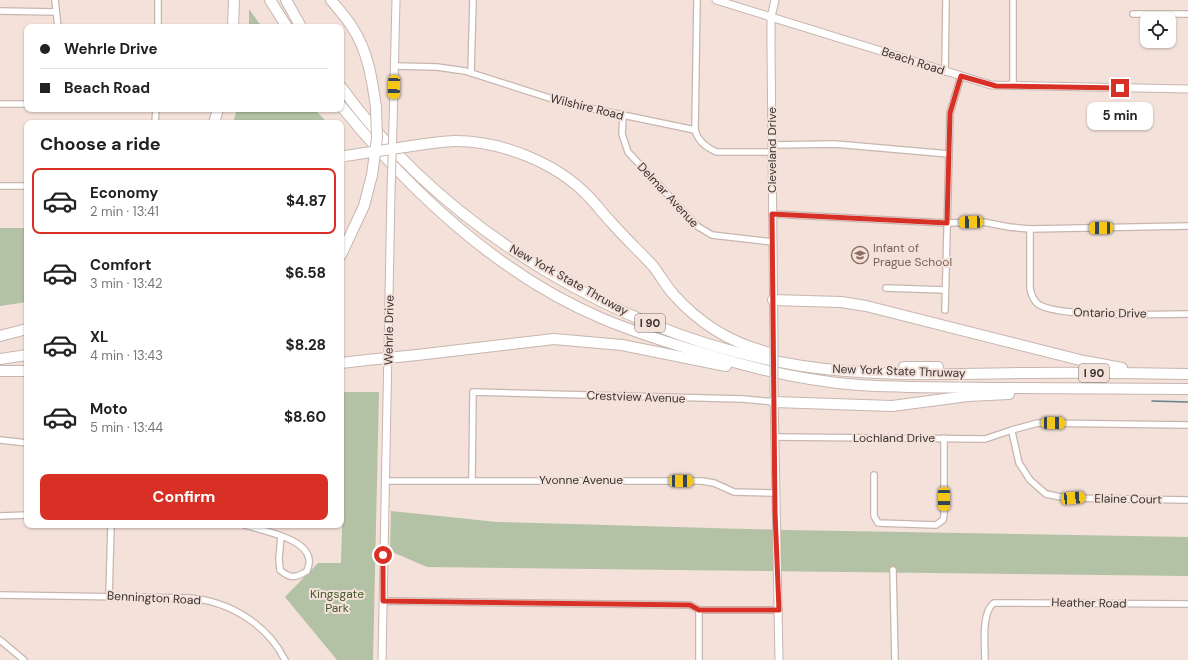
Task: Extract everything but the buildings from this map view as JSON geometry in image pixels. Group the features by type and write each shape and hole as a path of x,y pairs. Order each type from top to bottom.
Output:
{"highway":[{"path":"233,24 234,0"},
{"path":"270,0 285,24"},
{"path":"286,0 299,24"},
{"path":"331,0 352,27 364,49 371,72 376,107 376,138 372,175 364,206 344,249"},
{"name":"New York State Thruway","path":"344,91 363,117 410,166 453,206 480,227 524,256 586,292 670,332 720,348 810,366 868,372 924,374 1038,372 1188,374"},
{"name":"New York State Thruway","path":"344,110 365,135 419,192 466,233 504,262 546,290 600,317 659,340 768,371 810,379 858,384 912,387 1188,389"},
{"path":"344,156 454,141 489,145 521,154 541,162 588,196 653,267 673,294 696,317 715,331 734,341 759,350 802,359 848,364 1038,372"},
{"path":"773,300 841,302 866,306 1084,361 1149,373"},
{"path":"0,336 24,330"},
{"path":"344,363 554,339 622,345 736,368 768,371"},
{"path":"0,359 24,355"},
{"path":"0,359 24,361"},
{"path":"0,371 24,371"},
{"path":"774,402 892,406 968,396 1135,389"}],"street":[{"path":"55,0 58,24"},
{"path":"158,0 158,24"},
{"name":"Wehrle Drive","path":"382,660 396,0"},
{"path":"471,73 473,0"},
{"path":"697,0 695,130 699,140 710,149 717,152 835,144 948,154"},
{"name":"Beach Road","path":"716,0 990,85 1188,89"},
{"name":"Cleveland Drive","path":"775,0 771,17 772,242 774,437 779,660"},
{"path":"945,72 946,0"},
{"path":"1013,0 1013,86"},
{"path":"0,11 56,12"},
{"path":"1133,14 1188,14"},
{"name":"Wilshire Road","path":"395,66 437,67 471,73 565,104 695,130"},
{"path":"945,310 950,113 961,76"},
{"path":"0,104 24,104"},
{"name":"Delmar Avenue","path":"623,116 622,134 628,152 697,226 712,235 772,242"},
{"path":"0,186 24,186"},
{"path":"772,214 947,223 983,222 1030,229 1188,226"},
{"name":"Ontario Drive","path":"1030,229 1030,288 1032,295 1039,305 1067,313 1188,314"},
{"path":"886,288 945,290"},
{"name":"Crestview Avenue","path":"472,480 473,392 743,399 774,402"},
{"name":"Lochland Drive","path":"774,437 985,439 1038,423 1188,425"},
{"name":"Elaine Court","path":"1012,431 1019,462 1030,480 1046,494 1066,498 1188,500"},
{"path":"874,475 874,516 878,523 884,525 936,525 943,520 944,515 944,438"},
{"path":"0,440 24,443"},
{"name":"Yvonne Avenue","path":"385,481 702,481 714,483 734,492 775,493"},
{"path":"0,516 24,516"},
{"path":"109,597 111,528"},
{"path":"254,528 281,537 296,542 305,548 310,560 308,571 298,577 287,576 280,570 279,558 281,537"},
{"path":"893,570 895,660"},
{"name":"Bennington Road","path":"0,595 189,598 218,603 241,614 261,629 280,650 285,660"},
{"path":"383,601 690,605 699,610 779,610"},
{"name":"Heather Road","path":"985,660 986,614 991,606 999,602 1188,604"},
{"path":"699,610 699,660"},
{"path":"0,640 24,660"}],"green space":[{"path":"249,9 260,24 249,24"},
{"path":"236,112 317,112 325,120 234,120"},
{"path":"0,228 24,228 24,302 0,306"},
{"name":"Kingsgate Park","path":"344,392 379,392 373,660 337,660 285,597 318,563 341,563 342,528 344,528"},
{"path":"391,511 497,522 785,530 1188,537 1188,576 427,567 390,551"}],"waterway":[{"path":"1152,401 1188,402"}],"place":[{"name":"Infant of Prague School","path":"860,255"}],"route":[{"path":"383,555 383,601 690,605 699,610 779,610 775,512 772,214 947,223 950,113 961,76 996,86 1120,88"}]}
